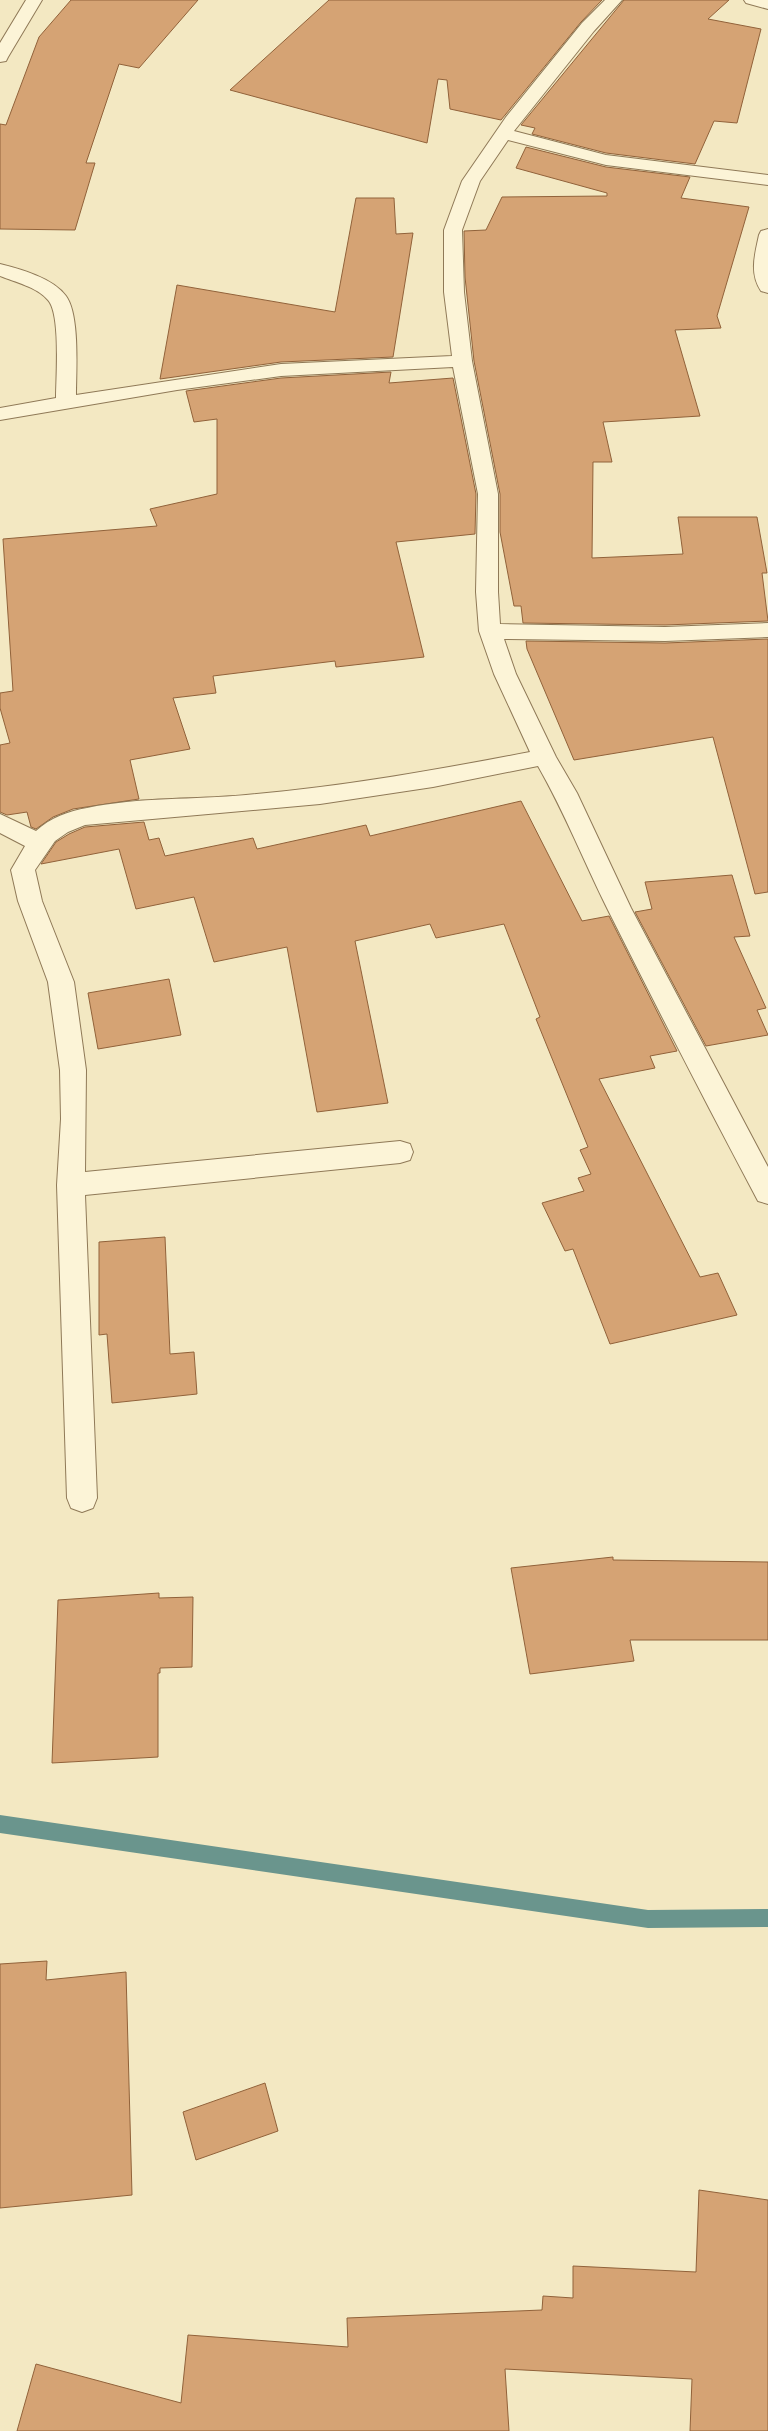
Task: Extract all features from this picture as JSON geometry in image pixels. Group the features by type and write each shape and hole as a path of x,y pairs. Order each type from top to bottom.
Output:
{"street":[{"path":"0,57 34,0"},
{"path":"614,0 588,27 503,134 471,181 453,230 454,292 462,361 488,494 487,592 490,631 505,674 544,757 565,793 619,908 710,1086 768,1193"},
{"path":"752,0 768,4"},
{"path":"503,134 606,160 768,180"},
{"path":"768,235 762,267 768,287"},
{"path":"0,270 40,285 58,298 66,328 66,403"},
{"path":"0,414 177,384 281,370 462,361"},
{"path":"490,631 665,634 768,630"},
{"path":"82,1498 71,1185 74,1119 73,1070 61,982 30,901 23,870 38,842 52,829 70,821 96,815 245,804 332,794 407,784 544,757"},
{"path":"0,822 38,842"},
{"path":"71,1185 400,1152"}],"building":[{"path":"71,0 198,0 139,68 119,64 86,163 95,163 75,230 0,229 0,124 6,125 39,37"},
{"path":"329,0 602,0 581,22 501,120 450,109 447,80 438,79 427,143 230,90"},
{"path":"624,0 729,0 708,19 761,29 737,123 714,121 695,164 606,153 532,134 535,128 521,125"},
{"path":"526,147 606,167 690,177 681,198 749,207 717,316 721,328 675,330 700,416 603,422 612,462 593,462 592,558 683,554 678,517 757,517 767,573 762,573 768,621 665,625 523,623 521,606 514,606 500,532 500,494 474,361 465,277 464,231 486,230 502,197 607,196 607,193 516,168"},
{"path":"356,198 394,198 396,234 413,233 393,357 281,362 160,379 177,285 335,312"},
{"path":"391,372 389,383 453,378 476,494 475,534 396,542 424,657 336,667 335,661 213,676 216,693 173,698 190,749 130,760 139,799 73,809 53,817 36,829 31,827 27,812 7,815 0,812 0,745 10,743 0,708 0,693 13,691 3,539 157,526 150,509 217,494 217,419 194,422 186,391 281,378"},
{"path":"768,639 768,892 755,894 713,737 574,760 527,649 526,641 665,643"},
{"path":"521,801 582,921 609,916 677,1051 650,1056 655,1068 599,1079 700,1277 718,1273 737,1315 610,1344 573,1249 565,1251 542,1203 584,1191 578,1178 591,1174 580,1150 588,1147 536,1019 540,1017 504,924 436,938 430,924 355,941 388,1103 317,1112 287,947 214,962 194,897 136,909 119,849 41,864 56,842 85,827 144,822 149,840 159,838 165,856 253,838 257,849 366,825 370,836"},
{"path":"732,875 750,936 734,937 766,1008 757,1010 768,1035 706,1046 635,912 652,909 645,882"},
{"path":"169,979 181,1035 98,1049 88,993"},
{"path":"165,1237 170,1354 194,1352 197,1394 112,1403 107,1334 99,1335 99,1242"},
{"path":"613,1557 613,1560 768,1562 768,1640 630,1640 634,1661 530,1674 511,1568"},
{"path":"159,1593 159,1598 193,1597 192,1667 160,1668 160,1673 158,1673 158,1757 52,1763 58,1600"},
{"path":"47,1961 46,1980 126,1972 132,2195 0,2208 0,1964"},
{"path":"265,2083 278,2131 196,2160 183,2112"},
{"path":"699,2190 768,2200 768,2431 690,2431 692,2379 505,2369 509,2431 17,2431 36,2364 181,2403 188,2335 348,2347 347,2318 542,2310 543,2296 573,2298 573,2266 696,2272"}],"waterway":[{"path":"0,1824 648,1919 768,1918"}]}
